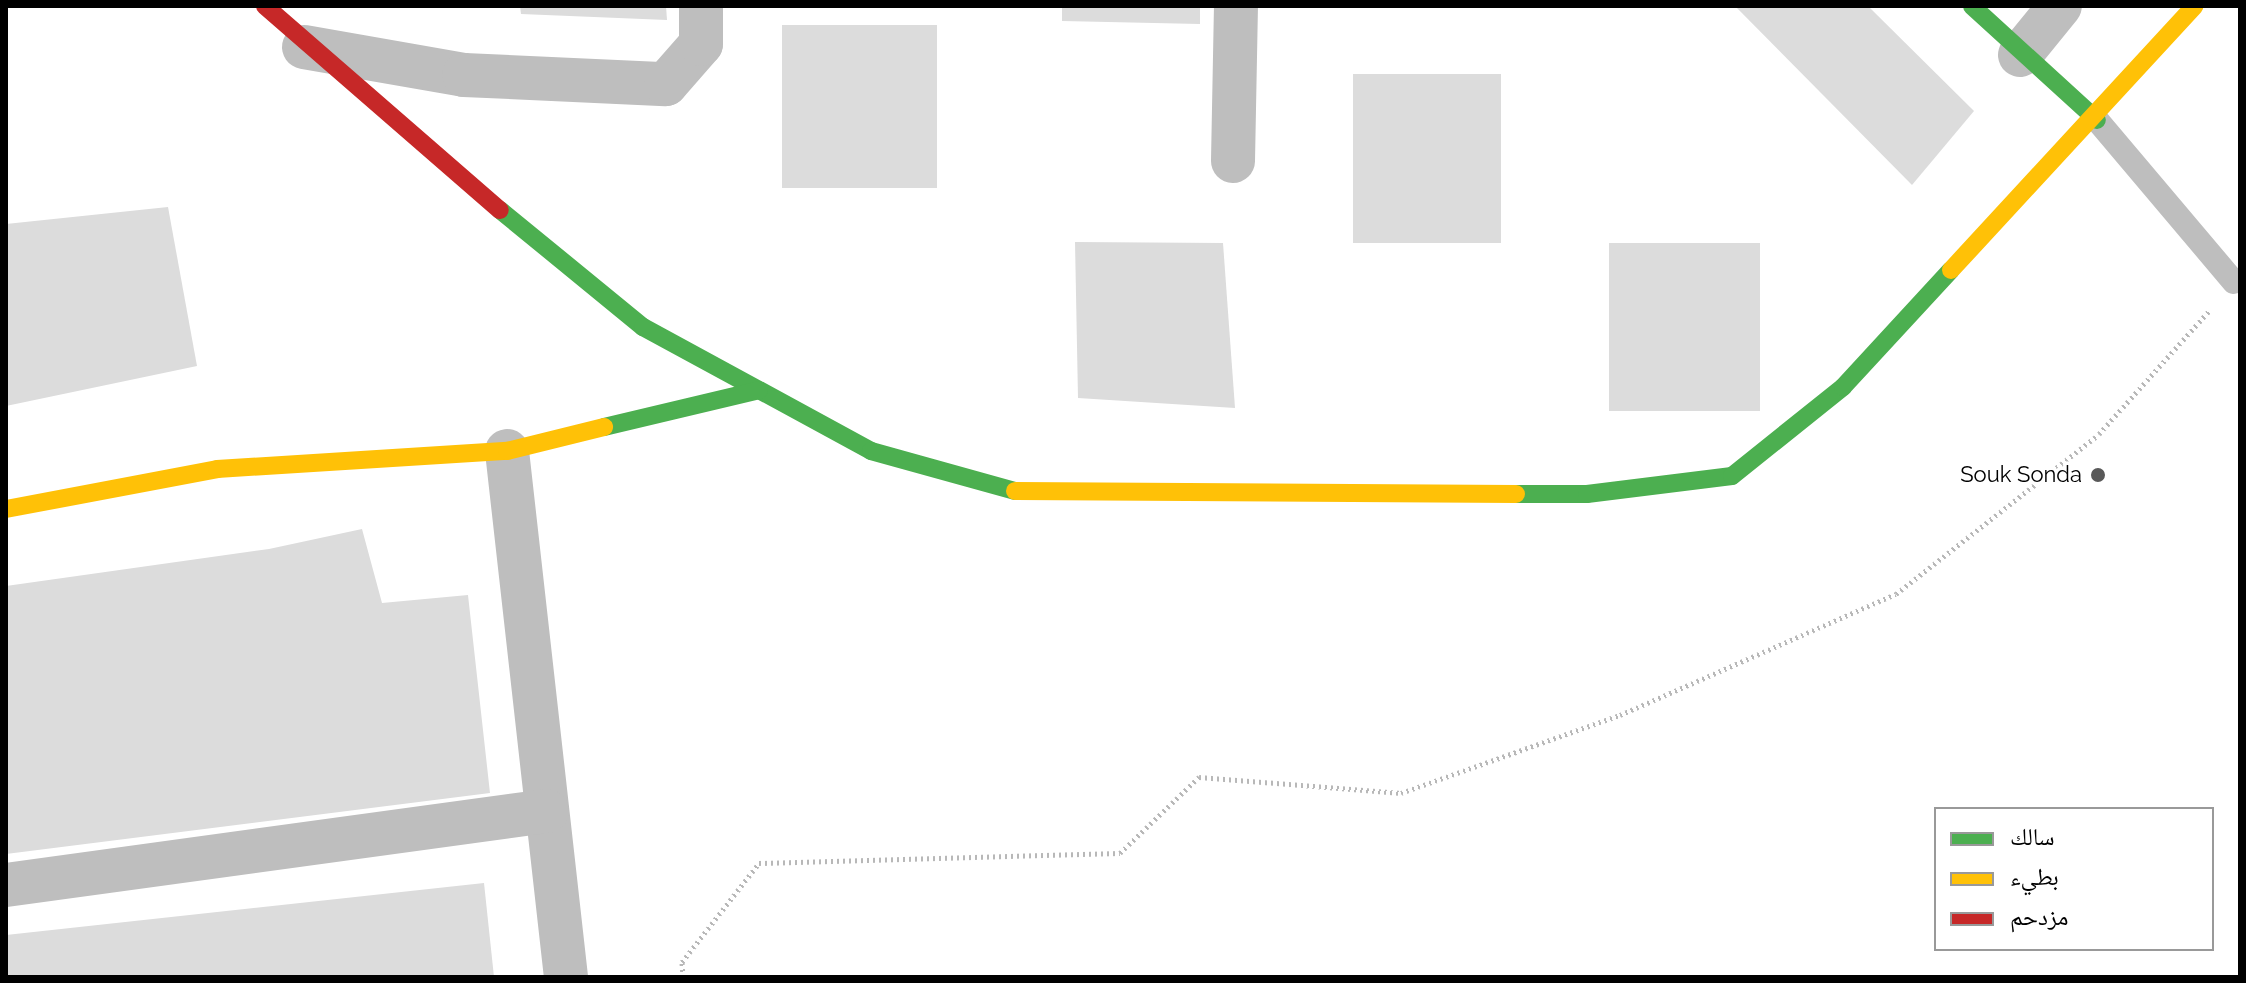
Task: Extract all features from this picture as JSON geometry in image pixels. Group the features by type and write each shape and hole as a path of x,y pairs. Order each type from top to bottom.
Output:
{"street":[{"path":"265,6 304,47 643,327 871,451 1012,491 1587,494 1732,476 1843,387 2097,120 2195,6"},
{"path":"304,47 464,75 666,84 701,44 701,6"},
{"path":"1233,161 1236,6"},
{"path":"1972,6 2020,55 2097,120"},
{"path":"2020,55 2060,6"},
{"path":"6,509 217,469 507,451 759,390"},
{"path":"507,451 566,977"},
{"path":"6,885 547,811"}],"lane":[{"path":"2097,120 2234,282"}],"path":[{"path":"683,977 682,962 759,863 1120,853 1199,777 1401,793 1620,715 1896,594 2099,434 2234,282"}],"building":[{"path":"520,6 666,6 667,20 521,14"},
{"path":"1062,6 1200,6 1200,24 1062,21"},
{"path":"1735,6 1868,6 1974,111 1912,185"},
{"path":"782,25 937,25 937,188 782,188"},
{"path":"1353,74 1501,74 1501,243 1353,243"},
{"path":"168,207 197,366 6,406 6,224"},
{"path":"1075,242 1223,243 1235,408 1078,398"},
{"path":"1609,243 1760,243 1760,411 1609,411"},
{"path":"362,529 382,603 468,595 490,793 6,854 6,586 269,549"},
{"path":"484,883 494,977 6,977 6,935"}],"traffic: fast":[{"path":"1972,6 2097,120"},
{"path":"500,210 643,327 871,451 1015,491"},
{"path":"1516,494 1587,494 1732,476 1843,387 1951,270"},
{"path":"604,427 759,390"}],"traffic: slow":[{"path":"1951,270 2195,6"},
{"path":"6,509 217,469 507,451 604,427"},
{"path":"1015,491 1516,494"}],"traffic: jam":[{"path":"265,6 500,210"}],"place":[{"name":"Souk Sonda","path":"2098,475"}]}
